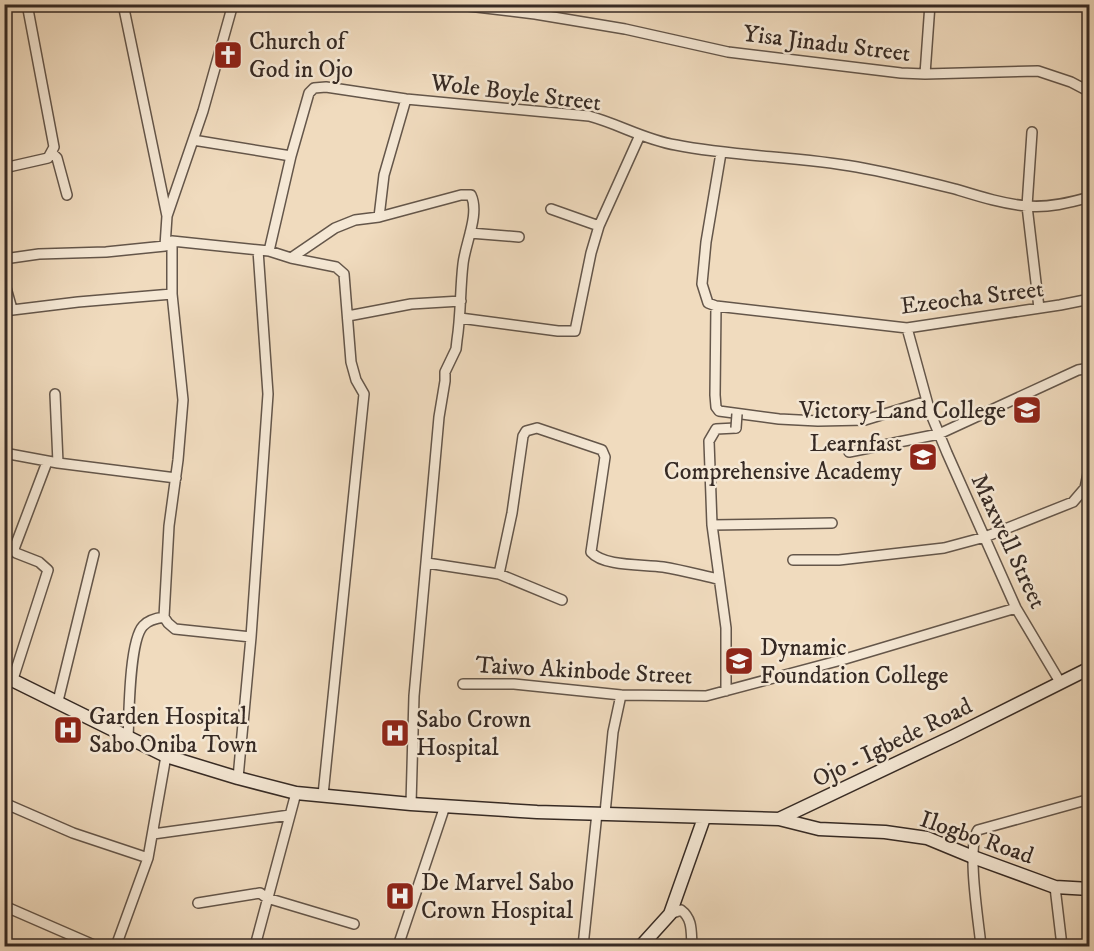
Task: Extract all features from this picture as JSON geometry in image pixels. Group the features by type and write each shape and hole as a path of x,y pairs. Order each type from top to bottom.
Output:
{"main road":[{"name":"Ojo - Igbede Road","path":"9,678 166,756 296,793 411,804 537,812 779,819 954,736 1089,668"},
{"path":"641,946 670,914 704,818"},
{"name":"Ilogbo Road","path":"779,819 819,829 885,832 927,838 1055,887 1089,889"}],"street":[{"path":"4,168 48,158 54,147 27,4"},
{"path":"123,4 167,216 183,400 169,526 164,617 175,629 251,637"},
{"path":"167,216 203,111 233,4"},
{"name":"Yisa Jinadu Street","path":"451,4 535,9 728,52 890,71 925,74 1038,71 1071,82 1088,92"},
{"path":"925,74 930,4"},
{"path":"1088,92 1089,57"},
{"name":"Wole Boyle Street","path":"270,251 291,156 309,93 314,88 326,87 406,99 590,116 673,145 721,153 848,165 906,176 999,201 1027,206 1068,204 1089,197"},
{"path":"378,217 384,175 406,99"},
{"path":"1032,132 1027,206 1039,308"},
{"path":"460,318 558,331 575,331 599,226 640,135"},
{"path":"193,141 291,156"},
{"path":"52,153 57,158 67,195"},
{"path":"721,153 706,242 702,284 708,303 716,306 714,395 719,411 818,421 865,420 928,405"},
{"path":"291,258 335,228 355,220 378,217 460,195 471,195 474,202 463,262 456,349 445,376 439,417 414,696 411,804"},
{"path":"551,209 599,226"},
{"path":"470,233 519,237"},
{"path":"4,259 39,254 105,252 168,243 270,251 291,258 336,267 344,274 351,362 356,380 362,389 363,402 323,795"},
{"path":"238,778 251,637 268,394 258,250"},
{"path":"4,281 8,310 172,294"},
{"name":"Ezeocha Street","path":"716,306 907,328 1089,299"},
{"path":"348,316 411,304 460,301"},
{"name":"Maxwell Street","path":"907,328 928,405 939,434 1016,608 1060,682"},
{"path":"849,452 939,434 1078,370 1089,368"},
{"path":"55,394 58,464"},
{"path":"726,691 726,628 712,525 709,441 716,429 736,428 738,414"},
{"path":"499,574 512,513 523,436 526,431 537,428 602,450 605,457 591,552 594,556 621,564 663,567 718,579"},
{"path":"4,453 58,464 176,478"},
{"path":"9,678 48,572 47,567 16,553 14,549 47,462"},
{"path":"793,560 839,560 944,548 985,537 1073,502 1085,488 1089,464"},
{"path":"712,525 832,523"},
{"path":"58,701 94,554"},
{"path":"427,563 499,574 562,600"},
{"name":"Taiwo Akinbode Street","path":"463,684 514,684 621,695 706,696 845,659 1016,608"},
{"path":"128,739 130,674 138,635 141,627 147,622 164,617"},
{"path":"583,946 613,732 621,695"},
{"path":"116,946 148,858 166,756"},
{"path":"255,946 296,793"},
{"path":"981,946 973,857 975,835 978,830 1089,799"},
{"path":"4,803 73,833 148,858"},
{"path":"398,946 445,806"},
{"path":"153,834 290,815"},
{"path":"1055,887 1062,946"},
{"path":"198,903 260,893 267,898 354,924"},
{"path":"4,906 96,946"},
{"path":"670,914 681,910 688,915 691,923 692,946"}],"place":[{"name":"Church of God in Ojo","path":"228,55"},
{"name":"Victory Land College","path":"1027,410"},
{"name":"Learnfast Comprehensive Academy","path":"923,457"},
{"name":"Dynamic Foundation College","path":"739,661"},
{"name":"Garden Hospital Sabo Oniba Town","path":"68,730"},
{"name":"Sabo Crown Hospital","path":"395,733"},
{"name":"De Marvel Sabo Crown Hospital","path":"400,896"}]}
